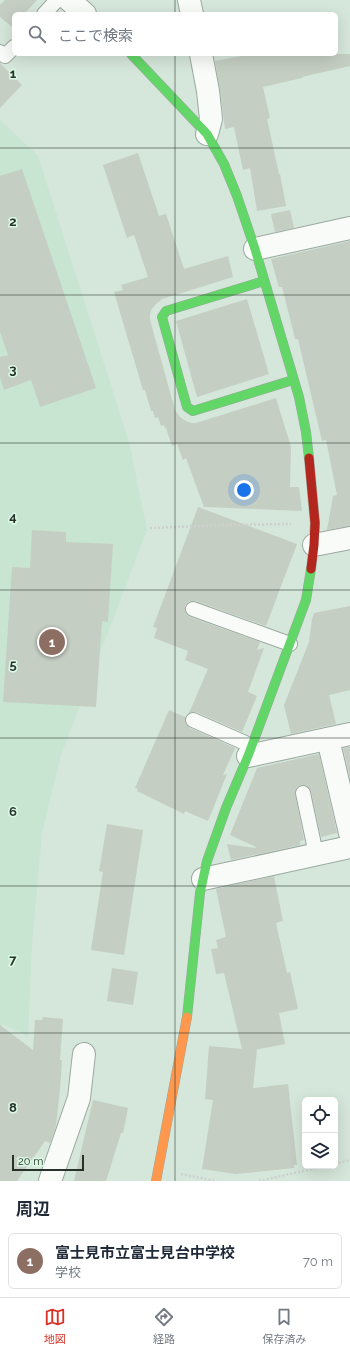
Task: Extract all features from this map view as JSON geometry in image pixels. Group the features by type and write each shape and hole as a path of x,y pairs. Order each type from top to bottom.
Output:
{"street":[{"path":"69,0 83,12"},
{"path":"189,0 192,12"},
{"path":"133,56 206,134 224,164 237,196 255,249 299,397 306,432 315,523 314,546 306,600 207,861 200,893 188,1010 156,1181"},
{"path":"201,56 211,119 206,134"},
{"path":"255,249 350,228"},
{"path":"264,281 166,311 162,317 187,407 193,410 293,380"},
{"path":"314,546 350,538"},
{"path":"250,751 328,739 350,734"},
{"path":"328,739 350,832"},
{"path":"203,879 350,847"},
{"path":"50,1181 79,1098 84,1054"}],"lane":[{"path":"46,12 57,0"},
{"path":"0,52 5,56 12,49"},
{"path":"193,608 290,644"},
{"path":"193,720 250,751"},
{"path":"303,792 316,854"}],"path":[{"path":"150,528 315,523"},
{"path":"338,1163 350,1160"},
{"path":"259,1181 312,1169"},
{"path":"158,1170 216,1181"}],"shaded area":[{"path":"0,120 38,156 129,442 147,530 61,755 42,833 32,944 28,1036 4,1025 0,1026"}],"building":[{"path":"5,0 37,0 26,12 12,12 12,27 0,17 0,5"},
{"path":"338,54 350,54 350,66 263,87 270,118 267,119 286,206 257,211 250,168 243,170 234,127 225,129 215,61 241,56 338,56"},
{"path":"0,63 22,85 0,108"},
{"path":"138,153 159,216 166,214 184,269 228,256 233,277 162,299 151,310 150,320 175,410 180,417 186,421 196,423 276,398 291,447 290,487 299,487 302,511 204,507 186,458 183,460 177,444 172,446 166,428 164,425 161,426 158,417 155,418 153,411 151,411 145,390 143,390 114,292 123,290 121,285 148,277 134,235 127,238 103,165"},
{"path":"22,169 96,388 40,407 31,380 4,390 0,377 0,357 8,355 0,332 0,176"},
{"path":"290,210 294,228 275,232 271,214"},
{"path":"350,241 350,526 327,530 333,496 337,495 326,440 322,441 298,339 295,339 282,287 279,287 271,259"},
{"path":"247,299 269,374 197,397 176,321"},
{"path":"198,507 297,544 266,626 196,601 188,602 185,606 186,614 190,617 260,642 257,650 264,648 248,692 257,696 242,732 196,712 189,713 208,669 185,660 188,651 154,638 157,628 153,627"},
{"path":"32,530 66,532 66,542 113,544 108,622 102,621 96,707 3,702 12,567 30,568"},
{"path":"350,606 350,690 329,695 336,724 291,734 284,705 309,642 314,613"},
{"path":"169,710 185,717 186,725 190,728 235,748 223,775 227,774 208,821 185,811 184,814 137,791 138,789 135,788"},
{"path":"350,747 350,778 343,748"},
{"path":"319,754 337,833 321,837 311,791 306,785 301,785 297,787 295,794 304,840 300,841 300,845 231,860 227,844 256,847 230,835 257,768"},
{"path":"107,824 143,830 124,955 91,950 103,872 99,871"},
{"path":"274,876 283,921 276,923 287,973 290,972 298,1009 279,1013 285,1044 254,1050 257,1050 253,1088 288,1084 297,1165 294,1165 294,1168 236,1174 202,1169 213,1100 205,1099 209,1046 242,1049 224,973 216,974 211,949 218,948 216,940 226,937 216,889"},
{"path":"112,968 138,972 133,1005 107,1001"},
{"path":"43,1017 63,1019 60,1060 62,1060 56,1126 50,1143 45,1141 17,1181 0,1181 0,1025 33,1050 35,1020 42,1020"},
{"path":"93,1100 128,1108 123,1133 121,1133 106,1181 74,1181"}],"traffic: fast":[{"path":"133,56 207,134 224,164 237,196 255,249 299,397 306,432 309,458"},
{"path":"264,281 166,311 162,317 187,407 193,411 293,380"},
{"path":"187,1017 200,893 207,861 306,600 311,569"}],"traffic: slow":[{"path":"156,1181 187,1017"}],"traffic: jam":[{"path":"309,458 315,523 311,569"}],"place":[{"name":"富士見市立富士見台中学校","path":"52,642"}]}
